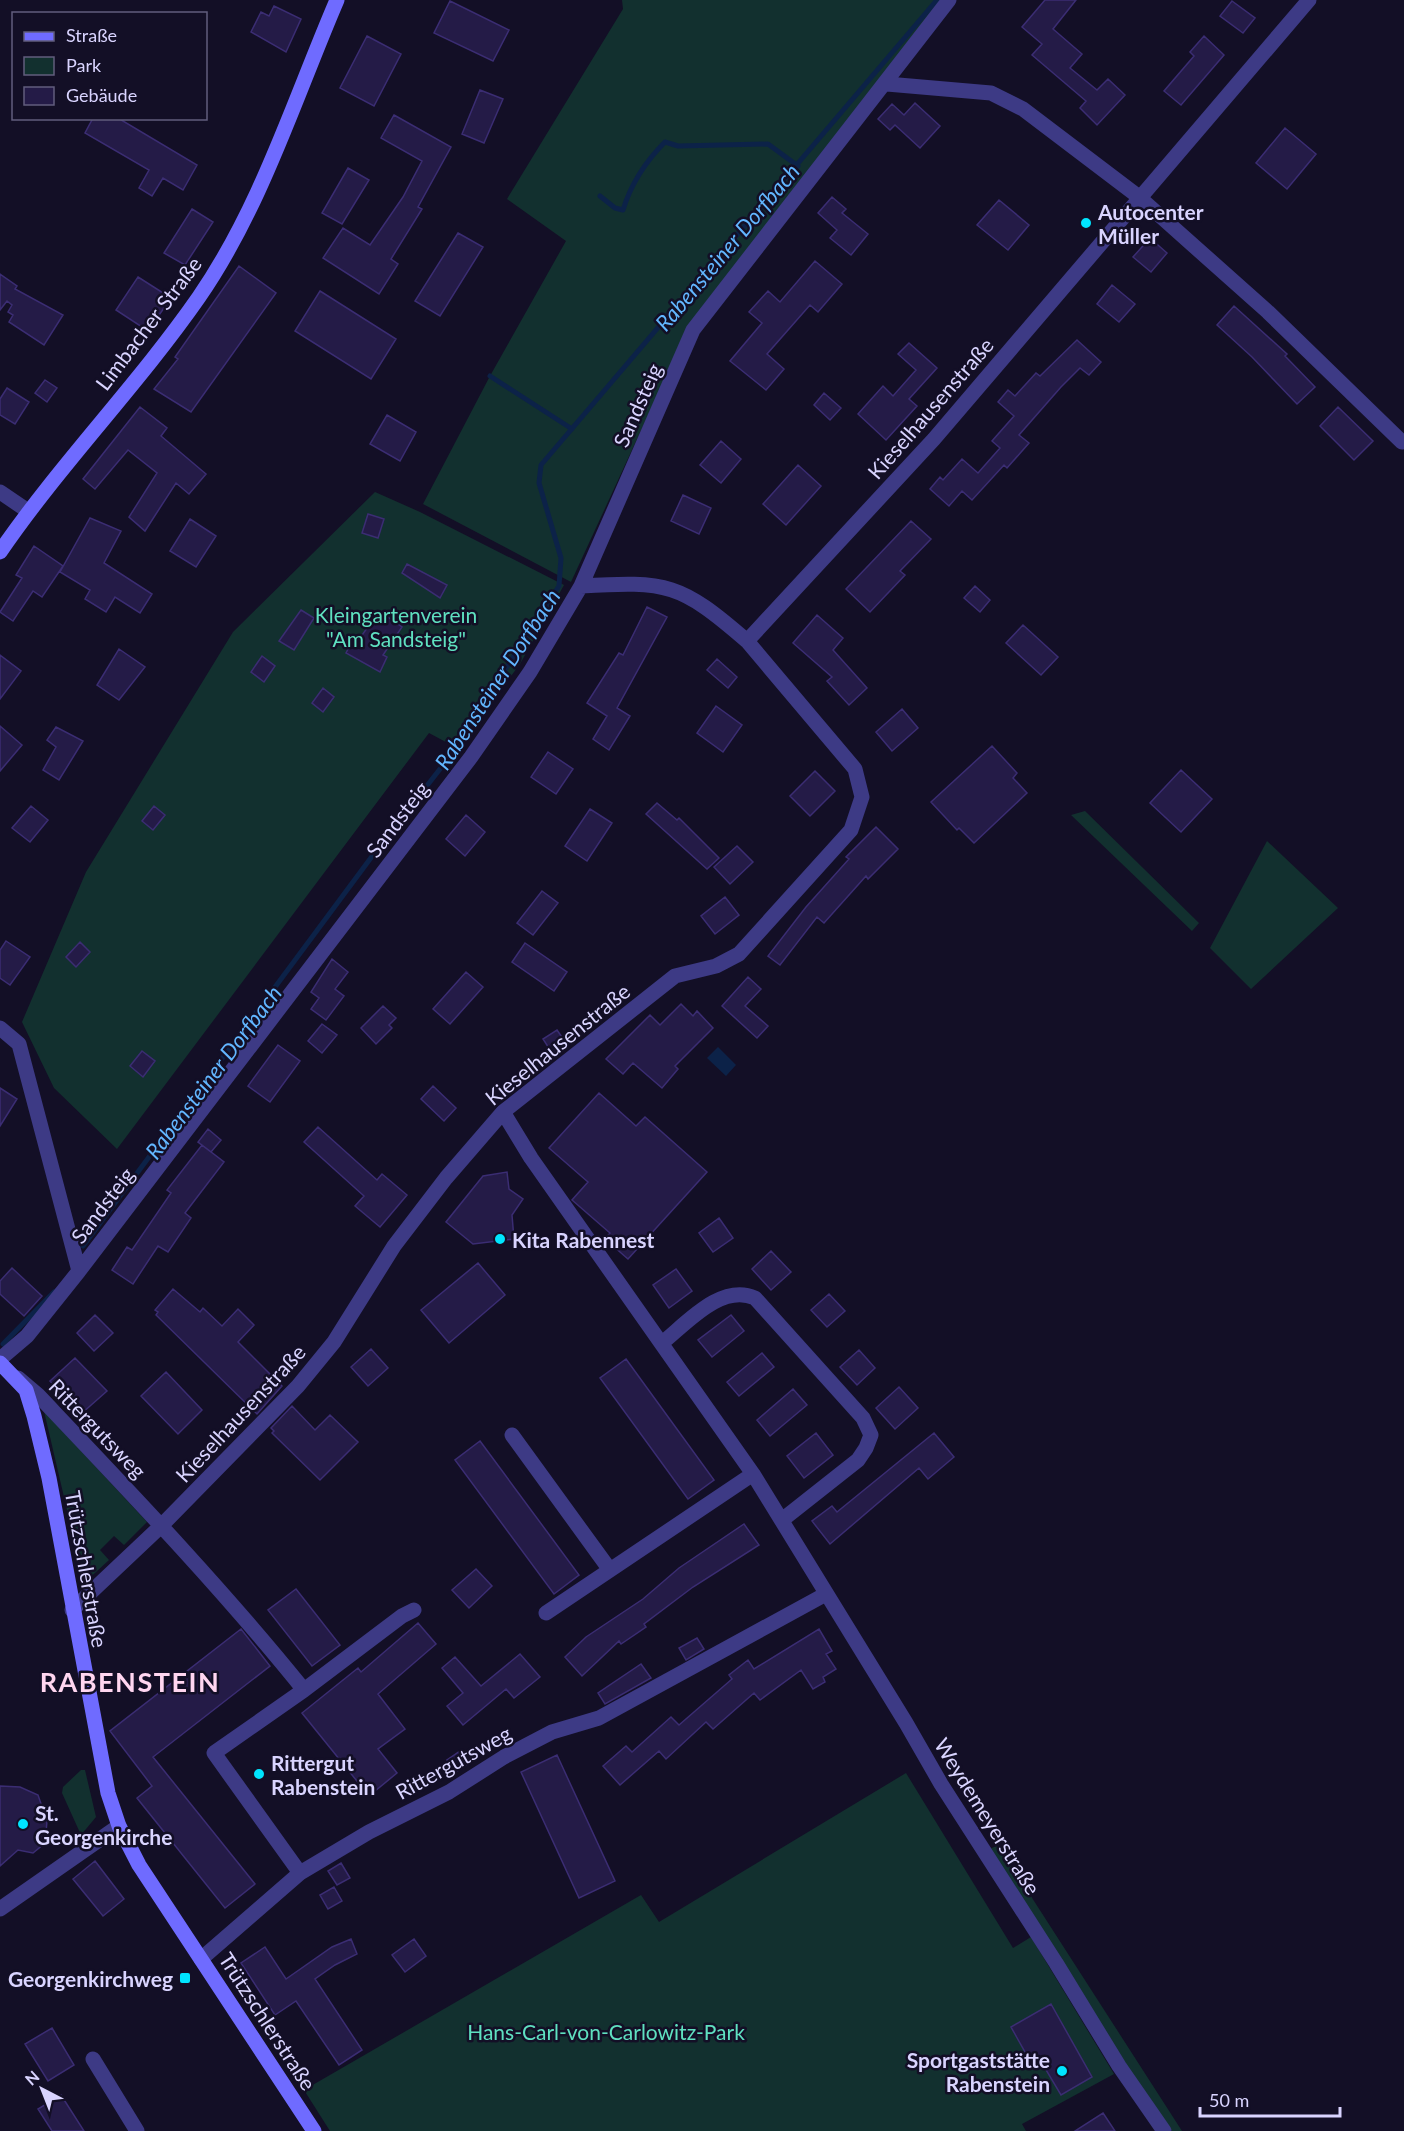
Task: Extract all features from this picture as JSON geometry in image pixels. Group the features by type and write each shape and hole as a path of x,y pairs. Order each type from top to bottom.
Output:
{"street":[{"name":"Limbacher Straße","path":"0,552 28,511 198,297 238,232 338,0"},
{"name":"Sandsteig","path":"0,1361 27,1336 79,1271 471,757 530,672 581,586 693,330 887,84 949,0"},
{"name":"Kieselhausenstraße","path":"747,641 934,438 1309,0"},
{"path":"887,84 991,93 1023,109 1139,197 1268,312 1402,442"},
{"path":"0,492 28,511"},
{"name":"Kieselhausenstraße","path":"72,1610 162,1525 298,1386 334,1342 394,1246 446,1178 503,1112 675,976 716,966 740,954 851,830 862,797 855,769 747,641 714,612 680,591 639,583 581,586"},
{"path":"0,1028 19,1044 79,1271"},
{"name":"Weydemeyerstraße","path":"503,1112 531,1158 753,1474 906,1723 941,1785 1056,1963 1119,2066 1164,2131"},
{"path":"662,1343 716,1302 730,1294 744,1293 755,1298 862,1418 871,1435 858,1460 782,1520"},
{"name":"Rittergutsweg","path":"0,1361 38,1395 162,1525 247,1619 304,1690"},
{"name":"Trützschlerstraße","path":"0,1361 26,1390 34,1416 49,1478 108,1793 119,1826 139,1865 314,2131"},
{"path":"512,1435 610,1570"},
{"path":"546,1613 753,1474"},
{"name":"Rittergutsweg","path":"201,1959 300,1873 369,1832 449,1792 504,1757 552,1732 599,1718 826,1594"},
{"path":"300,1873 214,1753 304,1690 353,1651 414,1610"},
{"path":"0,1909 119,1826"},
{"path":"93,2058 137,2131"}],"green space":[{"path":"622,0 945,0 685,335 571,582 423,504 490,376 566,241 507,199 623,9"},
{"name":"Kleingartenverein \"Am Sandsteig\"","path":"375,492 420,512 564,585 520,664 457,748 429,733 117,1149 54,1088 22,1022 86,872 233,632"},
{"path":"1085,811 1199,923 1192,931 1071,815"},
{"path":"1267,841 1338,908 1251,989 1210,948"},
{"path":"44,1411 147,1522 124,1545 114,1536 100,1550 109,1560 84,1583"},
{"path":"81,1770 85,1770 96,1817 81,1835 62,1793 63,1787"},
{"name":"Hans-Carl-von-Carlowitz-Park","path":"906,1773 1013,1948 1031,1937 1114,2074 1022,2124 1026,2131 330,2131 304,2090 641,1895 659,1922"},
{"path":"998,1845 1182,2131 1172,2131 1125,2063 990,1849"}],"water":[{"path":"718,1047 736,1065 726,1076 707,1058"}],"building":[{"path":"1045,0 1076,0 1053,29 1082,54 1070,68 1097,90 1108,79 1125,95 1097,125 1080,108 1086,101 1032,55 1042,44 1022,27"},
{"path":"450,1 509,30 493,61 434,33"},
{"path":"1232,1 1255,18 1243,33 1220,16"},
{"path":"274,6 301,19 286,52 251,32 261,12 269,16"},
{"path":"367,36 401,54 374,106 340,88"},
{"path":"1204,36 1224,55 1181,105 1164,91 1194,56 1190,52"},
{"path":"480,90 503,99 484,143 462,134"},
{"path":"915,103 940,126 920,148 895,125 890,130 878,119 892,104 904,115"},
{"path":"394,115 451,147 418,207 422,209 391,259 398,264 379,294 323,258 343,228 370,245 403,197 422,161 381,138"},
{"path":"92,120 121,120 197,165 183,190 163,178 152,196 139,188 149,170 85,133"},
{"path":"1285,128 1316,154 1287,189 1256,163"},
{"path":"348,168 369,180 342,224 322,213"},
{"path":"832,197 846,209 842,213 868,234 851,255 830,238 837,230 818,213"},
{"path":"999,200 1029,225 1008,250 977,225"},
{"path":"192,209 213,222 185,265 164,253"},
{"path":"458,233 483,247 440,316 415,301"},
{"path":"1150,238 1167,253 1151,272 1133,257"},
{"path":"815,261 842,284 818,312 810,305 767,354 784,369 766,390 730,361 762,323 749,312 768,291 780,302"},
{"path":"239,266 276,293 191,412 154,389 178,359 175,357"},
{"path":"0,274 17,286 15,289 63,315 44,345 9,322 13,315 8,312 12,305 7,301 0,310"},
{"path":"138,277 171,298 148,331 116,310"},
{"path":"1112,285 1135,304 1119,322 1097,304"},
{"path":"320,291 396,339 371,379 295,331"},
{"path":"1234,306 1287,354 1285,356 1315,387 1297,404 1252,357 1217,325"},
{"path":"1077,340 1101,362 1089,375 1080,368 1061,387 1019,435 1029,443 1007,468 1004,465 972,500 962,491 949,506 930,489 940,477 943,480 962,459 978,473 1000,448 992,441 1014,416 998,402 1008,390 1015,396 1036,373 1040,376"},
{"path":"909,343 937,368 909,399 917,406 886,440 858,414 883,386 893,396 916,370 898,354"},
{"path":"45,380 57,388 47,402 35,393"},
{"path":"7,388 29,402 15,424 0,415 0,399"},
{"path":"824,393 841,408 830,420 814,405"},
{"path":"140,407 167,428 161,436 206,474 189,494 176,483 145,531 129,517 157,473 128,450 95,489 83,479"},
{"path":"1338,407 1373,441 1354,460 1320,426"},
{"path":"387,415 416,432 400,461 370,444"},
{"path":"721,441 741,459 721,483 700,465"},
{"path":"798,465 821,486 786,525 763,504"},
{"path":"683,495 711,508 699,534 671,521"},
{"path":"368,514 384,519 378,538 362,533"},
{"path":"90,518 121,531 104,563 152,594 140,613 115,597 106,612 85,599 90,590 60,572"},
{"path":"190,519 216,536 196,567 170,551"},
{"path":"911,521 931,539 900,571 905,575 870,612 846,589"},
{"path":"34,546 63,566 42,597 33,591 13,621 0,612 22,578 16,575"},
{"path":"407,564 447,585 440,598 402,573"},
{"path":"975,586 990,600 980,612 964,598"},
{"path":"647,607 667,617 617,708 630,716 609,750 593,739 607,716 587,703 619,653 623,655"},
{"path":"301,610 314,618 294,650 279,641"},
{"path":"379,611 402,627 383,655 387,657 380,672 346,653 354,638 358,641"},
{"path":"817,615 843,638 833,650 867,688 849,705 827,681 832,677 793,643"},
{"path":"1023,625 1058,657 1041,675 1006,643"},
{"path":"119,649 145,667 119,700 97,685"},
{"path":"0,655 21,671 0,699"},
{"path":"262,656 275,666 264,682 251,672"},
{"path":"717,659 737,677 728,688 707,670"},
{"path":"323,688 334,697 323,712 312,703"},
{"path":"716,706 742,725 723,752 697,733"},
{"path":"902,709 918,728 892,751 876,732"},
{"path":"0,726 22,745 0,771"},
{"path":"56,727 83,741 59,780 43,770 56,747 47,740"},
{"path":"992,746 1017,773 1013,778 1027,793 974,843 959,828 957,830 931,802"},
{"path":"548,752 573,769 556,794 531,777"},
{"path":"1181,770 1212,799 1181,832 1150,803"},
{"path":"815,771 835,791 810,816 790,796"},
{"path":"657,803 677,820 679,818 719,858 707,869 646,814"},
{"path":"31,806 48,820 30,842 12,828"},
{"path":"154,806 165,815 153,830 142,821"},
{"path":"590,809 612,823 587,861 565,846"},
{"path":"466,815 485,832 465,856 446,839"},
{"path":"876,827 898,849 868,879 866,876 824,923 817,917 780,965 768,956 806,907 849,859 846,857"},
{"path":"737,846 753,862 730,884 714,867"},
{"path":"542,891 558,903 533,935 517,923"},
{"path":"725,897 739,915 715,934 701,916"},
{"path":"6,941 30,957 10,985 0,978 0,950"},
{"path":"80,942 90,952 76,967 66,957"},
{"path":"525,943 567,972 554,991 512,962"},
{"path":"332,959 348,972 335,989 344,996 326,1020 311,1009 319,998 311,992"},
{"path":"466,972 483,987 450,1024 433,1009"},
{"path":"748,977 761,989 745,1006 768,1026 757,1038 722,1006"},
{"path":"681,1004 693,1016 697,1011 713,1028 675,1066 678,1069 662,1088 633,1063 623,1074 606,1059 650,1015 660,1025"},
{"path":"383,1006 396,1018 389,1025 392,1028 376,1044 361,1028"},
{"path":"322,1024 337,1035 322,1053 308,1041"},
{"path":"557,1030 566,1043 552,1053 543,1039"},
{"path":"278,1045 300,1061 270,1102 248,1086"},
{"path":"142,1051 155,1061 143,1077 130,1066"},
{"path":"433,1086 456,1108 444,1121 421,1099"},
{"path":"0,1088 17,1099 0,1126"},
{"path":"599,1093 636,1126 645,1117 707,1172 628,1259 605,1239 610,1233 572,1200 588,1182 549,1148"},
{"path":"318,1127 377,1180 382,1174 407,1195 380,1227 355,1206 364,1196 304,1142"},
{"path":"208,1129 221,1140 211,1152 198,1142"},
{"path":"202,1145 224,1162 185,1213 191,1218 168,1252 158,1246 133,1284 112,1270 127,1247 132,1250 171,1193 167,1190"},
{"path":"507,1172 509,1189 523,1199 512,1215 514,1239 473,1244 446,1222 483,1176"},
{"path":"719,1218 733,1238 713,1252 699,1233"},
{"path":"771,1251 791,1272 771,1290 752,1269"},
{"path":"478,1263 505,1295 449,1343 421,1310"},
{"path":"12,1268 42,1296 24,1316 0,1294 0,1281"},
{"path":"676,1269 692,1291 669,1308 653,1285"},
{"path":"173,1289 200,1312 203,1308 222,1326 238,1309 254,1325 238,1342 282,1386 257,1414 156,1315 158,1312 155,1310"},
{"path":"829,1294 845,1311 827,1327 811,1310"},
{"path":"95,1315 113,1333 94,1351 77,1333"},
{"path":"731,1315 744,1331 712,1357 698,1340"},
{"path":"371,1349 388,1368 368,1386 351,1367"},
{"path":"859,1350 875,1368 857,1385 840,1367"},
{"path":"762,1353 774,1367 739,1396 727,1382"},
{"path":"75,1358 107,1391 81,1414 50,1381"},
{"path":"626,1359 714,1480 688,1499 600,1378"},
{"path":"166,1372 202,1410 178,1434 141,1396"},
{"path":"899,1387 918,1408 895,1429 876,1408"},
{"path":"793,1389 807,1405 770,1436 757,1420"},
{"path":"292,1406 315,1430 330,1415 358,1442 320,1480 272,1433 274,1431 271,1428"},
{"path":"816,1433 833,1455 804,1478 787,1456"},
{"path":"934,1433 954,1457 928,1479 919,1468 830,1544 812,1521 832,1506 837,1512"},
{"path":"480,1441 579,1575 554,1594 455,1460"},
{"path":"744,1524 759,1545 693,1587 644,1624 646,1627 621,1644 619,1641 582,1676 565,1657 586,1637 643,1599 679,1568"},
{"path":"476,1569 492,1586 469,1608 452,1590"},
{"path":"296,1589 340,1645 312,1666 268,1610"},
{"path":"418,1623 436,1644 378,1694 405,1729 378,1749 397,1773 369,1796 302,1713 358,1668 361,1672"},
{"path":"241,1629 270,1666 153,1757 255,1884 225,1908 137,1798 152,1786 110,1731"},
{"path":"819,1629 832,1651 826,1654 836,1669 823,1677 825,1682 813,1689 801,1670 760,1700 754,1693 713,1729 706,1722 666,1759 659,1751 620,1785 603,1766 626,1746 632,1752 671,1717 679,1725 732,1679 729,1675 748,1660 754,1669"},
{"path":"697,1638 704,1649 686,1660 679,1648"},
{"path":"520,1654 540,1677 514,1698 506,1689 463,1725 447,1706 463,1693 442,1668 455,1657 481,1686"},
{"path":"641,1664 651,1678 605,1704 598,1693"},
{"path":"460,1751 469,1763 456,1772 447,1760"},
{"path":"557,1755 615,1881 579,1898 521,1772"},
{"name":"St. Georgenkirche","path":"0,1786 20,1787 38,1795 47,1821 45,1843 33,1853 18,1850 0,1866"},
{"path":"95,1861 124,1899 103,1916 73,1879"},
{"path":"341,1863 350,1878 337,1885 328,1871"},
{"path":"334,1887 342,1901 328,1909 320,1895"},
{"path":"351,1939 357,1954 335,1965 315,1979 362,2050 339,2065 296,2001 275,2015 241,1963 265,1947 286,1979 332,1947"},
{"path":"414,1939 426,1956 405,1972 392,1955"},
{"path":"1051,2004 1092,2077 1061,2095 1042,2063 1034,2068 1011,2027"},
{"path":"52,2028 74,2065 48,2081 25,2044"},
{"path":"61,2095 84,2131 52,2131 38,2109"},
{"path":"1103,2113 1115,2131 1075,2131"}],"waterway":[{"name":"Rabensteiner Dorfbach","path":"83,1246 373,855 447,760 559,586 561,558 539,483 541,465 937,0"},
{"path":"600,196 615,208 623,210 640,173 665,142 678,146 768,144 798,166"},
{"path":"490,376 572,429"},
{"name":"Rabensteiner Dorfbach","path":"3,1344 54,1292"}],"place":[{"name":"Autocenter Müller","path":"1086,223"},
{"name":"Kita Rabennest","path":"500,1239"},
{"name":"Rittergut Rabenstein","path":"259,1774"},
{"name":"St. Georgenkirche","path":"23,1824"},
{"name":"Georgenkirchweg","path":"185,1978"},
{"name":"Sportgaststätte Rabenstein","path":"1062,2071"}],"district":[{"name":"RABENSTEIN","path":"130,1681"}]}
